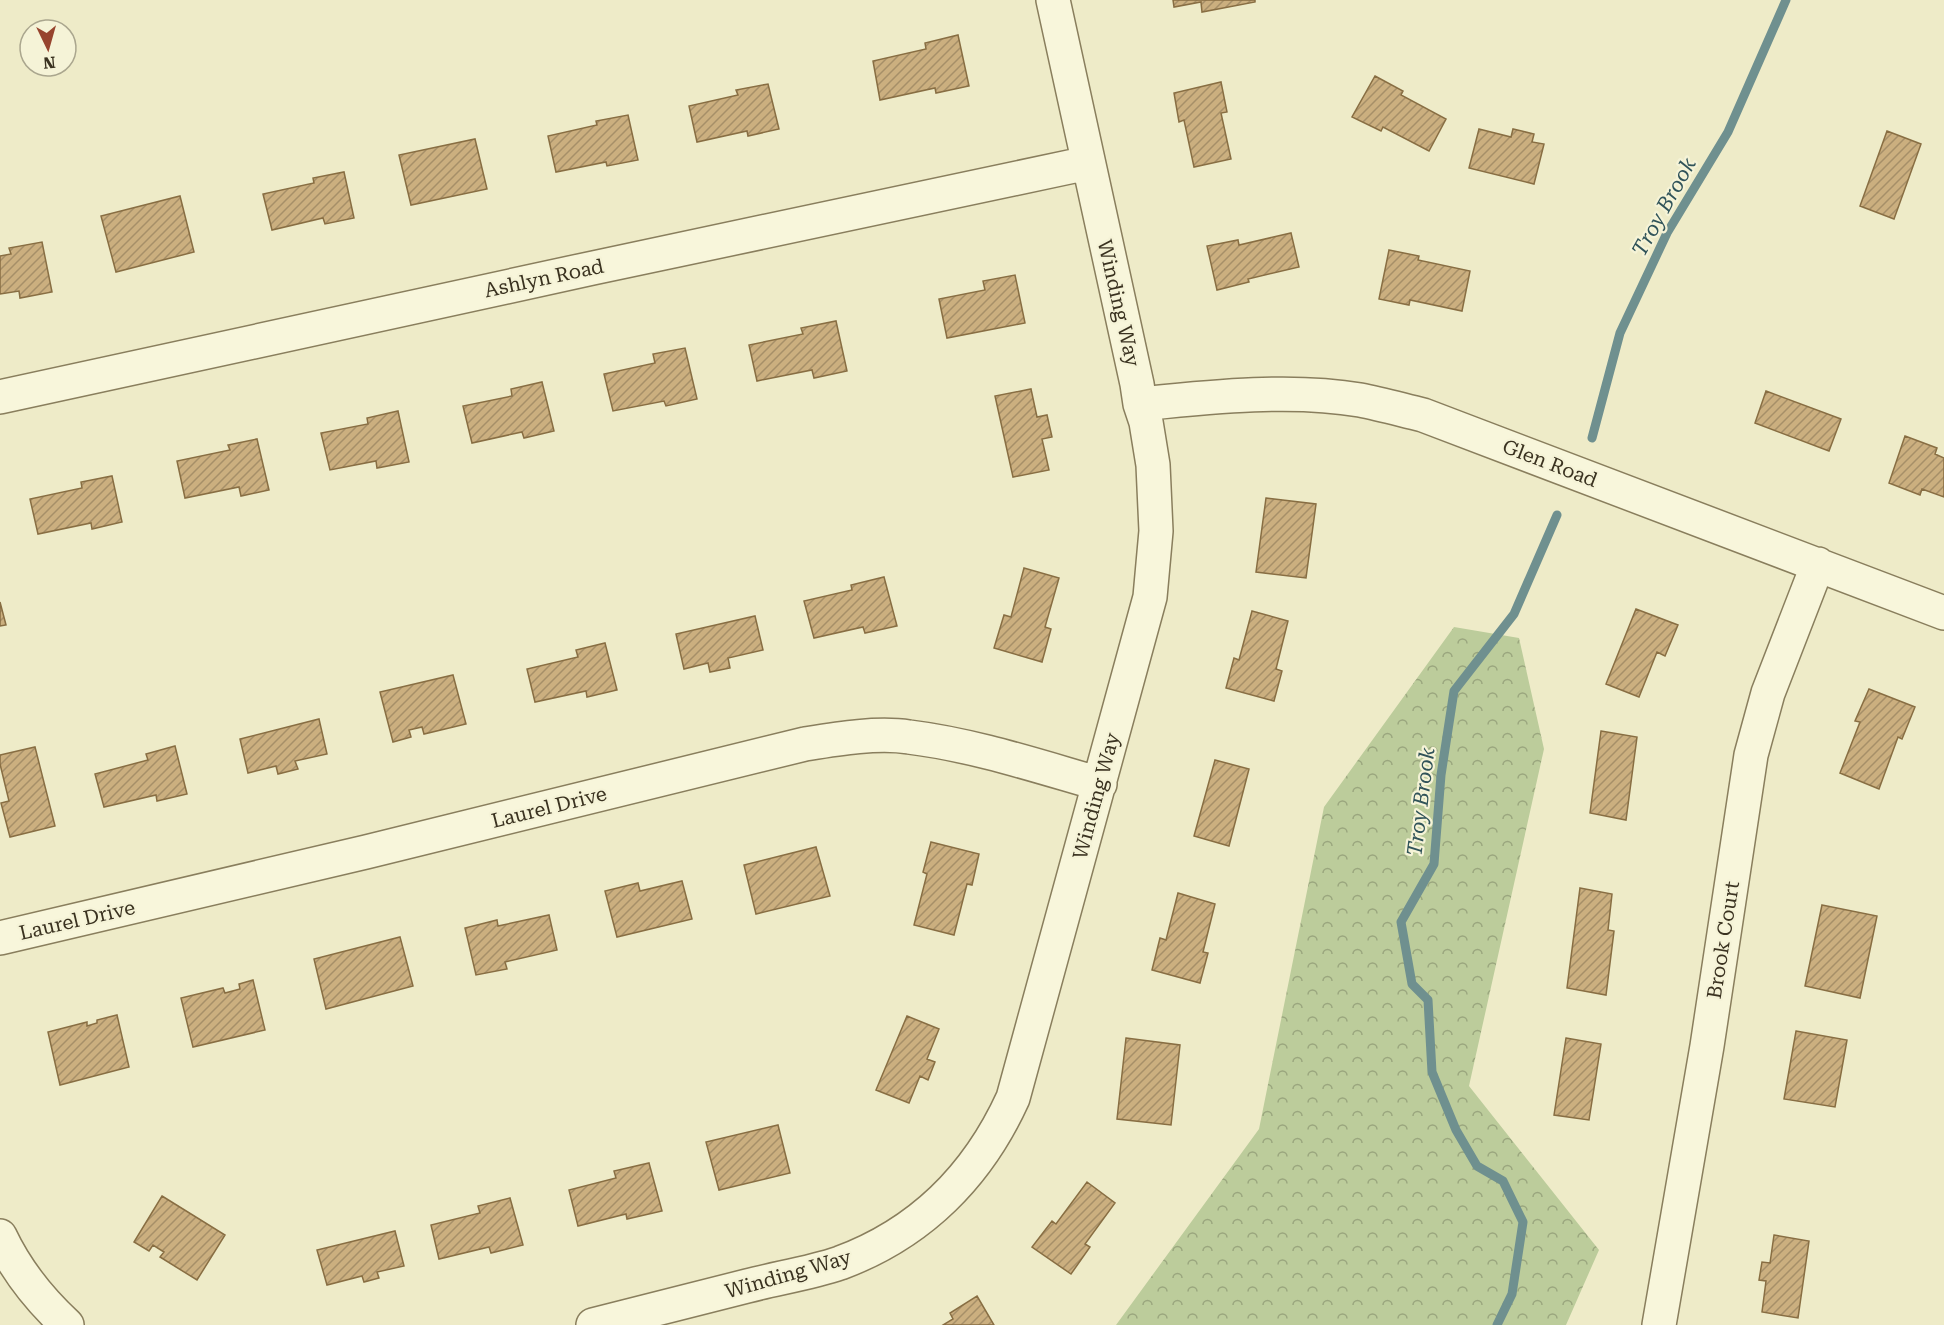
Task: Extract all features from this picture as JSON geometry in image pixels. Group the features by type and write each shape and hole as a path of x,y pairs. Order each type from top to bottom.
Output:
{"street":[{"name":"Winding Way","path":"593,1325 839,1263 884,1243 921,1219 954,1189 981,1156 1013,1098 1149,597 1156,531 1153,465 1146,422 1140,404 1053,0"},
{"name":"Ashlyn Road","path":"0,397 1088,163"},
{"name":"Glen Road","path":"1140,404 1293,394 1359,400 1423,415 1944,612"},
{"name":"Brook Court","path":"1659,1325 1707,1046 1751,755 1768,693 1818,564"},
{"name":"Laurel Drive","path":"0,938 366,852 805,744 848,737 907,736 988,752 1100,784"},
{"path":"0,1236 26,1280 52,1311 68,1325"}],"green space":[{"path":"1454,627 1519,638 1544,749 1469,1086 1599,1250 1566,1325 1116,1325 1259,1129 1324,807"}],"building":[{"path":"1173,0 1255,0 1255,2 1202,12 1201,2 1174,7"},
{"path":"958,35 969,86 936,93 935,88 880,100 873,61 926,49 925,43"},
{"path":"1375,76 1403,91 1401,95 1446,119 1429,151 1383,127 1381,131 1352,117"},
{"path":"1221,82 1227,112 1221,113 1231,159 1194,167 1184,120 1179,122 1174,93"},
{"path":"768,84 779,129 748,136 747,131 697,142 689,106 738,95 736,90"},
{"path":"628,115 638,160 607,166 606,162 556,172 548,136 597,125 596,121"},
{"path":"1479,129 1511,137 1513,129 1534,134 1532,142 1544,144 1534,184 1469,168"},
{"path":"1887,131 1921,144 1894,219 1860,206"},
{"path":"475,139 487,189 411,205 399,155"},
{"path":"344,172 354,218 325,224 323,218 272,230 263,194 314,183 313,178"},
{"path":"180,196 194,252 116,272 101,216"},
{"path":"1291,233 1299,267 1248,279 1249,282 1217,290 1207,246 1238,240 1239,245"},
{"path":"42,242 52,292 20,298 19,291 0,294 0,256 11,254 9,248"},
{"path":"1389,250 1419,256 1418,260 1470,271 1462,311 1410,300 1409,305 1379,299"},
{"path":"1015,275 1025,323 947,338 939,299 985,290 983,281"},
{"path":"836,321 847,371 814,378 812,370 757,381 749,345 803,334 801,328"},
{"path":"685,348 697,399 666,406 664,401 613,411 604,374 655,363 653,354"},
{"path":"542,382 554,431 524,438 522,432 472,443 463,406 512,396 511,389"},
{"path":"1031,389 1037,417 1047,415 1052,437 1042,439 1049,470 1013,477 995,396"},
{"path":"1766,391 1841,419 1829,451 1755,423"},
{"path":"398,411 409,462 377,468 376,461 330,470 321,433 368,424 367,418"},
{"path":"1905,436 1937,448 1935,454 1944,458 1944,497 1922,489 1920,495 1889,483"},
{"path":"257,439 269,490 241,496 239,487 185,498 177,461 230,450 228,445"},
{"path":"112,476 122,522 92,529 91,523 38,534 30,499 82,488 81,482"},
{"path":"1266,498 1316,504 1306,578 1256,572"},
{"path":"1024,568 1059,578 1045,627 1051,629 1042,662 994,648 1004,615 1011,617"},
{"path":"884,577 897,626 865,633 863,627 814,638 804,601 852,590 851,585"},
{"path":"0,602 6,625 0,626"},
{"path":"1636,609 1678,625 1665,656 1657,652 1639,697 1606,684"},
{"path":"1252,611 1288,621 1276,669 1282,671 1274,701 1226,688 1234,658 1239,660"},
{"path":"755,616 763,650 728,658 730,668 710,672 708,663 684,669 676,634"},
{"path":"605,643 617,690 587,697 586,691 535,702 527,669 578,657 576,650"},
{"path":"453,675 466,724 424,734 422,727 409,730 411,737 393,742 380,692"},
{"path":"1869,689 1915,707 1902,739 1898,737 1879,789 1840,773 1860,722 1855,721"},
{"path":"319,719 327,754 295,761 298,769 278,774 276,766 248,773 240,739"},
{"path":"1601,731 1637,737 1626,820 1590,813"},
{"path":"175,746 187,794 157,801 156,795 104,807 95,774 148,760 146,754"},
{"path":"35,747 55,826 10,837 1,803 9,801 0,755"},
{"path":"1215,760 1249,769 1229,846 1194,836"},
{"path":"931,842 979,854 972,885 967,884 954,935 914,925 927,874 923,872"},
{"path":"816,847 830,896 756,914 744,865"},
{"path":"682,881 692,919 617,937 605,891 638,883 640,891"},
{"path":"1580,888 1612,894 1608,930 1614,931 1606,995 1567,988"},
{"path":"1178,893 1215,904 1203,952 1208,953 1200,983 1152,970 1160,938 1166,940"},
{"path":"1822,905 1877,916 1860,998 1805,986"},
{"path":"549,915 557,950 505,962 507,969 476,975 465,928 497,920 498,926"},
{"path":"400,937 413,986 326,1009 314,959"},
{"path":"253,980 265,1030 193,1047 181,998 223,988 225,993 240,989 239,984"},
{"path":"117,1015 129,1067 60,1085 48,1032 87,1022 87,1026 97,1023 97,1020"},
{"path":"907,1016 939,1029 927,1059 935,1062 928,1080 920,1076 909,1103 876,1090"},
{"path":"1796,1031 1847,1040 1835,1107 1784,1099"},
{"path":"1126,1038 1180,1045 1171,1125 1117,1119"},
{"path":"1566,1038 1601,1044 1589,1120 1554,1115"},
{"path":"778,1125 790,1173 719,1190 706,1142"},
{"path":"649,1163 662,1211 627,1219 626,1214 578,1226 569,1190 616,1178 614,1171"},
{"path":"1087,1182 1115,1203 1085,1244 1090,1247 1071,1274 1032,1247 1052,1221 1056,1224"},
{"path":"162,1196 225,1235 197,1280 160,1257 164,1252 153,1245 149,1251 134,1242"},
{"path":"510,1198 523,1245 491,1253 489,1247 439,1259 431,1225 480,1213 478,1206"},
{"path":"395,1231 404,1266 377,1272 379,1278 364,1282 362,1276 327,1285 317,1250"},
{"path":"1774,1235 1809,1241 1798,1318 1762,1312 1766,1281 1759,1280 1762,1262 1770,1263"},
{"path":"977,1296 994,1325 943,1325 953,1319 950,1313"}],"waterway":[{"name":"Troy Brook","path":"1592,438 1620,333 1667,233 1728,132 1786,0"},
{"name":"Troy Brook","path":"1497,1325 1512,1294 1523,1222 1503,1181 1477,1166 1456,1130 1432,1072 1428,1000 1412,984 1401,922 1434,864 1441,775 1454,691 1514,614 1557,515"}]}
